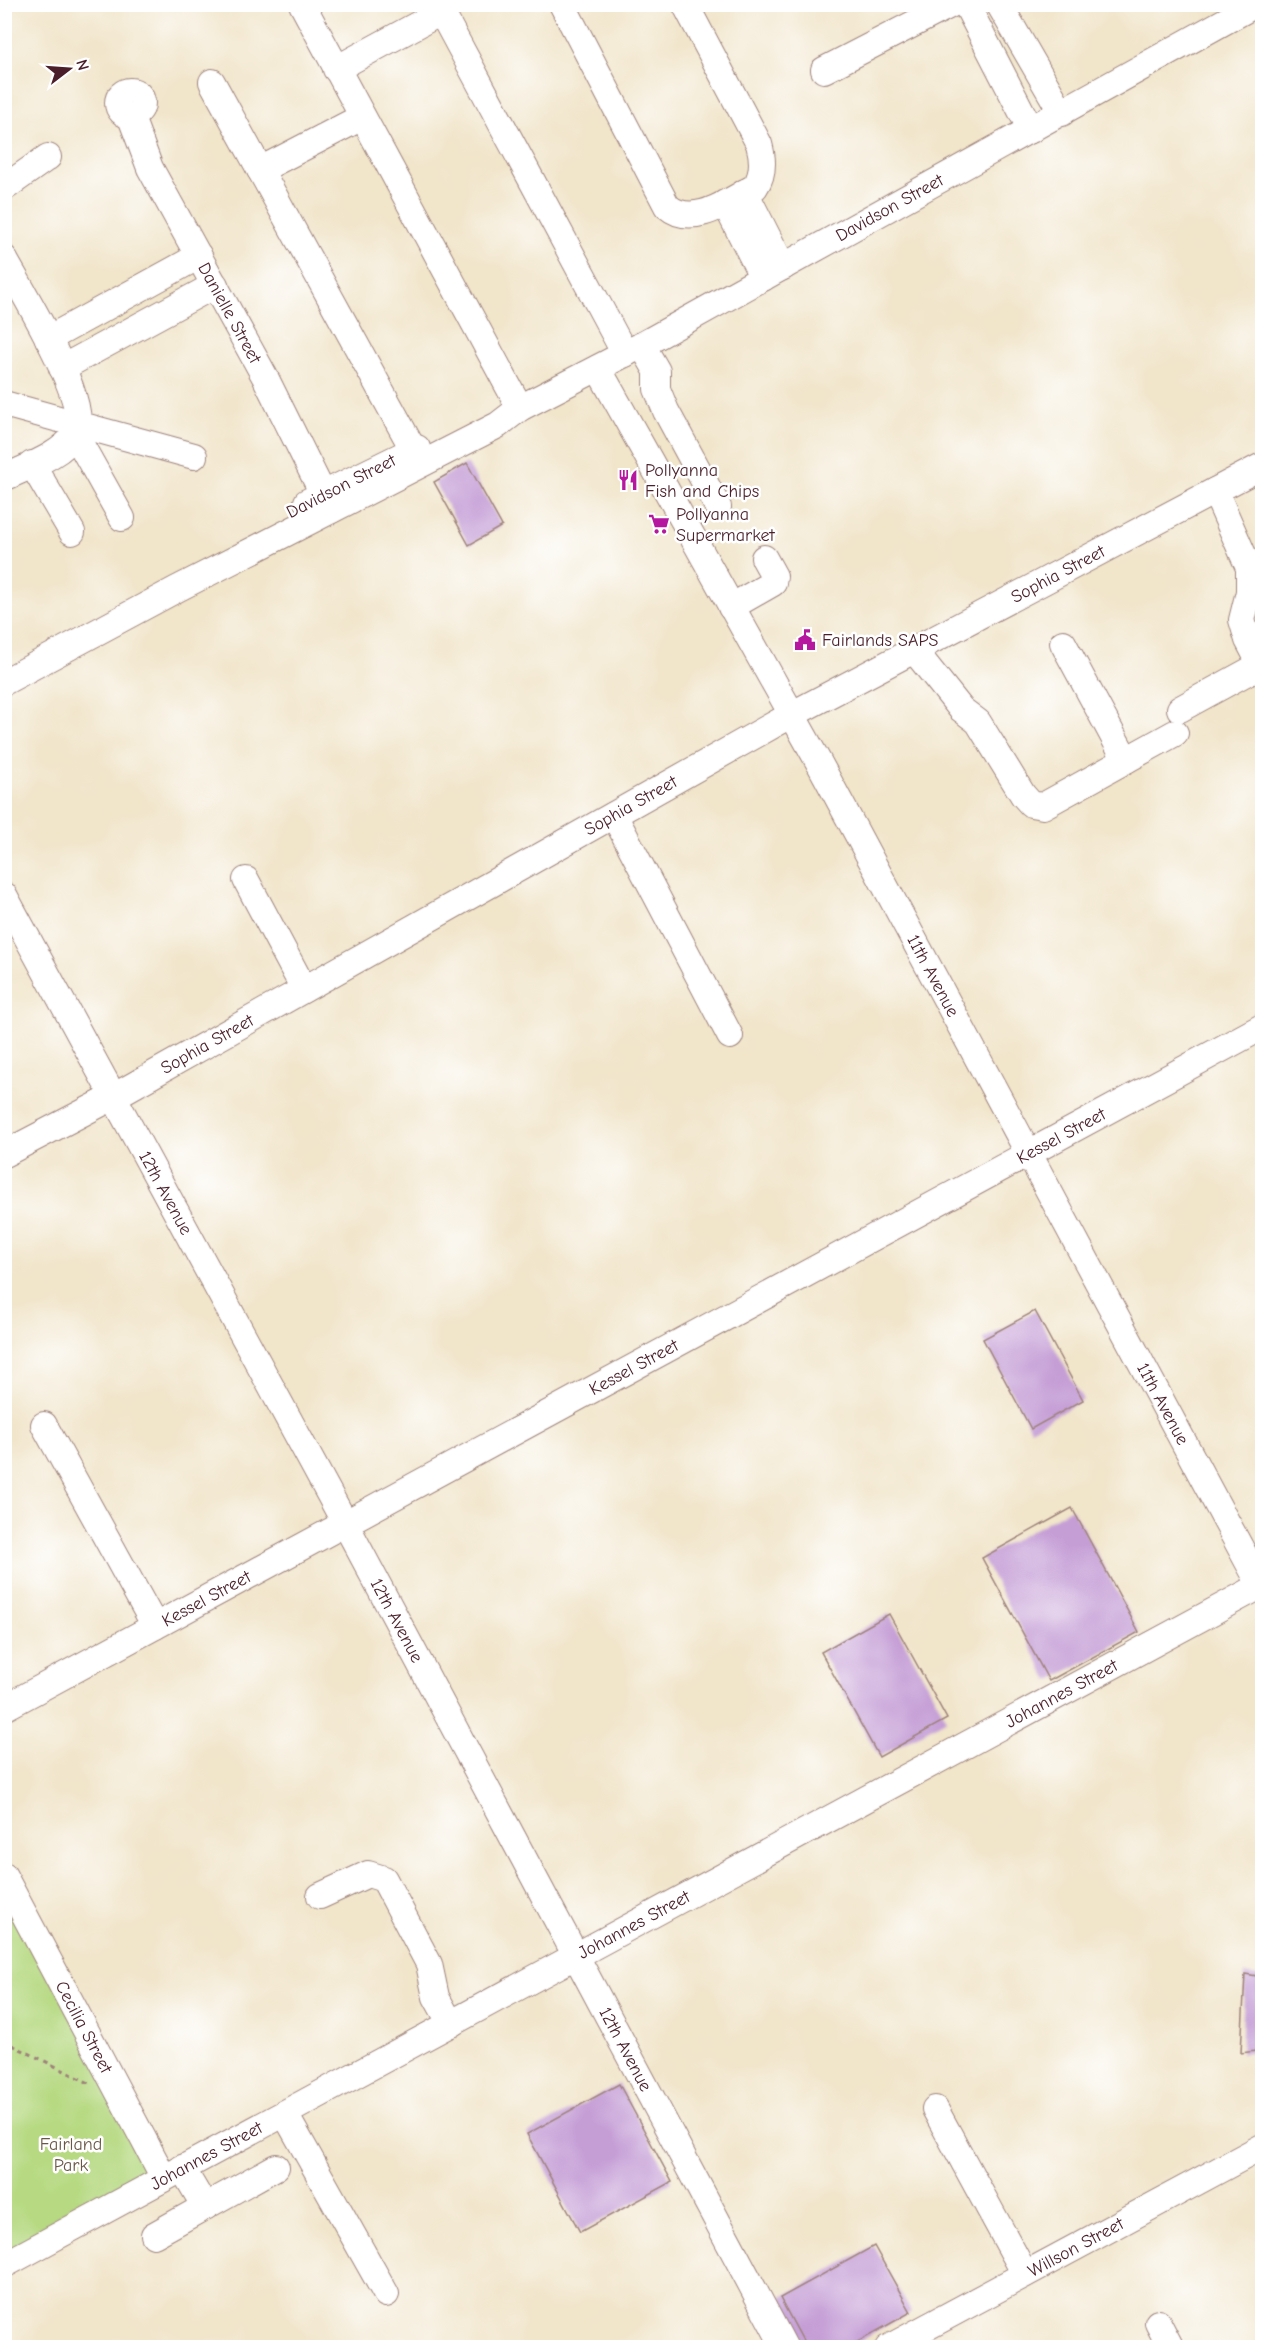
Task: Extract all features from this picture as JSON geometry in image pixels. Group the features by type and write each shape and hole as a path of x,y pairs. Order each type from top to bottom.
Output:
{"street":[{"path":"302,4 520,408"},
{"path":"562,4 667,206 675,213 683,215 704,212 735,197 760,180 762,160 759,144 685,4"},
{"path":"824,70 952,4"},
{"path":"966,4 1030,130"},
{"path":"999,4 1062,113"},
{"name":"Davidson Street","path":"327,502 356,477 413,449 494,416 520,408 634,349 1256,4"},
{"path":"336,69 439,8 634,349 657,372 657,388 666,411 718,507"},
{"path":"212,82 413,449"},
{"name":"Danielle Street","path":"130,115 150,168 265,377 327,502"},
{"path":"260,170 362,117"},
{"path":"4,188 48,157"},
{"path":"735,197 773,273"},
{"path":"48,339 199,256"},
{"path":"6,263 48,339 75,396 77,429 122,518"},
{"path":"62,368 215,285"},
{"name":"11th Avenue","path":"598,368 790,716 818,761 1262,1587"},
{"path":"265,377 298,434 320,462 333,473 356,477"},
{"path":"4,404 77,429 194,456"},
{"name":"Davidson Street","path":"4,682 177,589 327,502 498,425 520,408"},
{"path":"4,478 57,450 77,429"},
{"path":"32,464 72,532"},
{"name":"Sophia Street","path":"4,1154 113,1097 790,716 1263,466"},
{"path":"914,650 961,709 978,722 1023,795 1031,804 1043,806 1126,760 1178,721 1262,664 1248,640 1242,620 1249,592 1248,568 1215,490"},
{"path":"730,607 774,583 774,576 764,558"},
{"path":"1063,643 1126,760"},
{"path":"614,815 730,1036"},
{"path":"246,880 304,989"},
{"name":"12th Avenue","path":"4,895 345,1523 785,2348"},
{"name":"Kessel Street","path":"4,1708 1263,1027"},
{"path":"44,1425 155,1626"},
{"name":"Johannes Street","path":"4,2265 1262,1587"},
{"path":"320,1896 368,1874 384,1879 429,1964 436,1997 451,2024"},
{"name":"Cecilia Street","path":"4,1876 173,2173 205,2207"},
{"path":"935,2109 1025,2274"},
{"path":"285,2114 386,2294"},
{"name":"Willson Street","path":"888,2348 1263,2147"},
{"path":"154,2235 276,2167"},
{"path":"1158,2323 1171,2348"}],"path":[{"path":"4,2041 93,2085"}],"green space":[{"name":"Fairland Park","path":"4,1883 160,2183 4,2266"}],"building":[{"path":"467,463 502,526 469,545 434,482"},
{"path":"1035,1311 1083,1400 1031,1429 983,1339"},
{"path":"1072,1508 1139,1632 1049,1681 982,1558"},
{"path":"889,1614 947,1719 879,1757 821,1652"},
{"path":"1245,1974 1263,1977 1263,2050 1241,2053"},
{"path":"619,2084 672,2182 580,2232 527,2134"},
{"path":"874,2246 911,2312 847,2348 807,2348 780,2298"}],"place":[{"name":"Pollyanna Fish and Chips","path":"628,480"},
{"name":"Pollyanna Supermarket","path":"659,524"},
{"name":"Fairlands SAPS","path":"805,640"}]}
